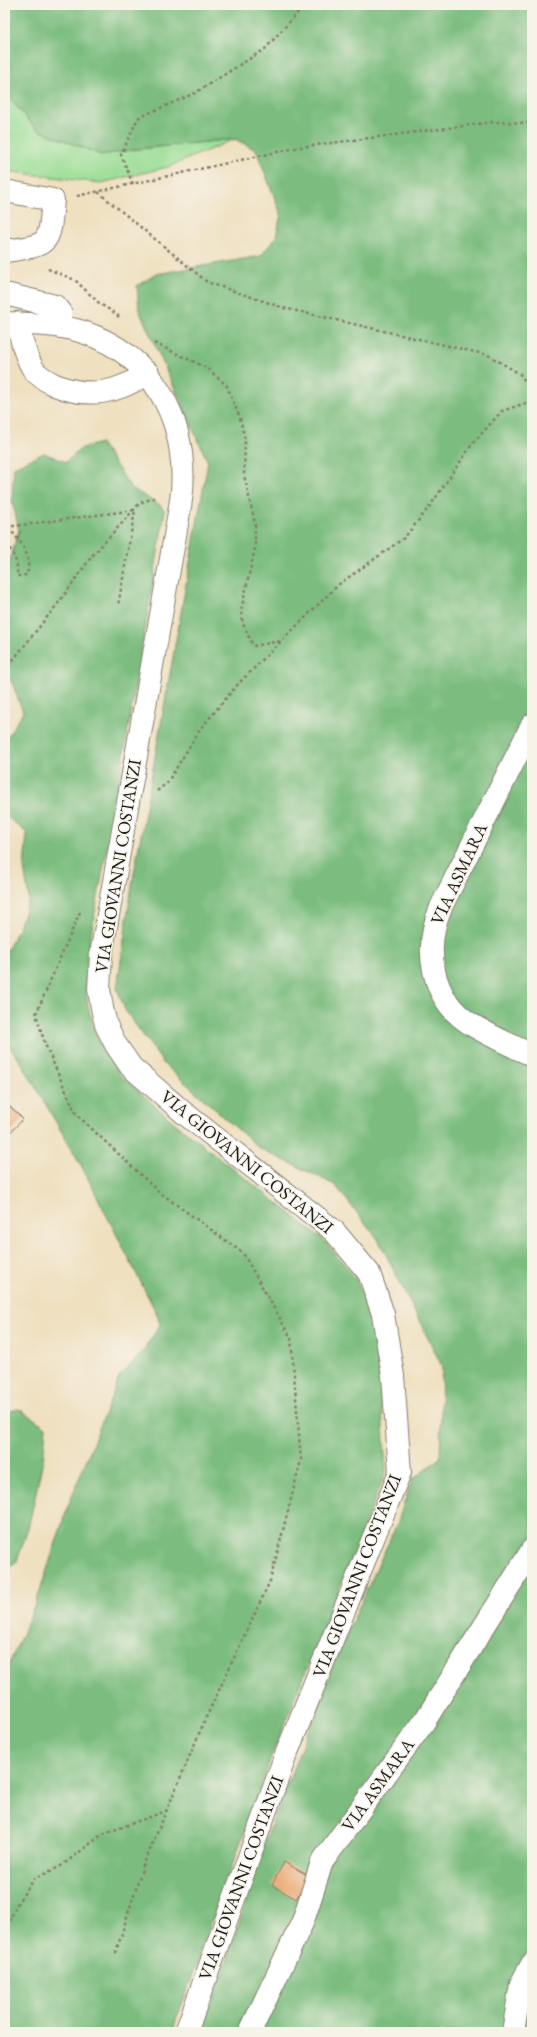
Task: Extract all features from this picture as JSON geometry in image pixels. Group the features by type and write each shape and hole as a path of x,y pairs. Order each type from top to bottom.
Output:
{"street":[{"path":"5,191 53,200 49,234 43,242 32,248 5,251"},
{"path":"5,294 56,306 60,310 60,327"},
{"path":"12,323 32,368 47,382 63,388 90,394 119,389 148,374"},
{"name":"VIA GIOVANNI COSTANZI","path":"12,323 60,327 82,331 103,339 127,354 148,374 161,392 172,414 181,456 182,491 101,955 99,989 106,1025 116,1045 131,1067 184,1113 334,1231 369,1273 383,1314 393,1376 400,1472 284,1757 186,2032"},
{"name":"VIA ASMARA","path":"532,725 441,907 436,920 432,942 432,964 439,987 450,1005 471,1025 532,1055"},
{"name":"VIA ASMARA","path":"250,2032 303,1921 322,1862 424,1722 532,1550"},
{"path":"512,2032 521,1984 532,1964"}],"path":[{"path":"133,184 121,155 138,118 195,93 265,49 302,9 309,5"},
{"path":"532,123 494,122 300,147 98,192 207,282 284,308 488,355 520,374 532,391"},
{"path":"130,795 151,796 166,783 201,728 239,683 338,585 404,538 430,506 473,443 502,411 532,401"},
{"path":"5,670 60,601 92,556 140,503 160,496"},
{"path":"5,544 15,557 18,567 17,576 27,574 30,565 28,554 21,543 6,527 135,510"},
{"path":"118,606 135,510"},
{"path":"5,563 8,579 5,575"},
{"path":"83,906 36,1014 45,1044 76,1114 159,1192 243,1253 291,1338 301,1460 270,1581 204,1722 143,1866 115,1955"},
{"path":"5,1924 8,1924 18,1902 35,1878 61,1866 103,1834 166,1811"}],"green space":[{"path":"5,5 532,5 532,2032 200,2032 226,1964 265,1841 338,1653 397,1524 412,1480 440,1458 442,1366 378,1239 335,1185 259,1148 164,1064 125,1010 117,988 132,885 208,462 139,310 137,286 156,274 261,256 276,237 281,214 256,150 235,139 138,149 101,155 36,129 5,92"},
{"path":"5,92 36,129 101,155 138,149 235,139 168,167 101,183 5,171"},
{"path":"101,443 131,488 161,506 165,511 117,794 87,955 86,991 89,1011 94,1029 104,1052 121,1076 175,1123 324,1240 357,1280 370,1318 380,1379 386,1472 272,1755 172,2032 5,2032 5,1674 37,1600 68,1506 120,1376 142,1353 160,1325 157,1314 81,1165 21,1062 5,1041 5,954 18,930 29,899 24,867 27,833 5,815 5,741 23,712 12,682 5,677 5,576 19,530 12,499 14,467 44,453 66,462 82,448"},
{"path":"19,1409 46,1427 43,1460 28,1529 17,1561 5,1571 5,1412"}],"building":[{"path":"5,1102 23,1119 5,1138"},
{"path":"284,1862 309,1876 296,1899 272,1885"}]}
